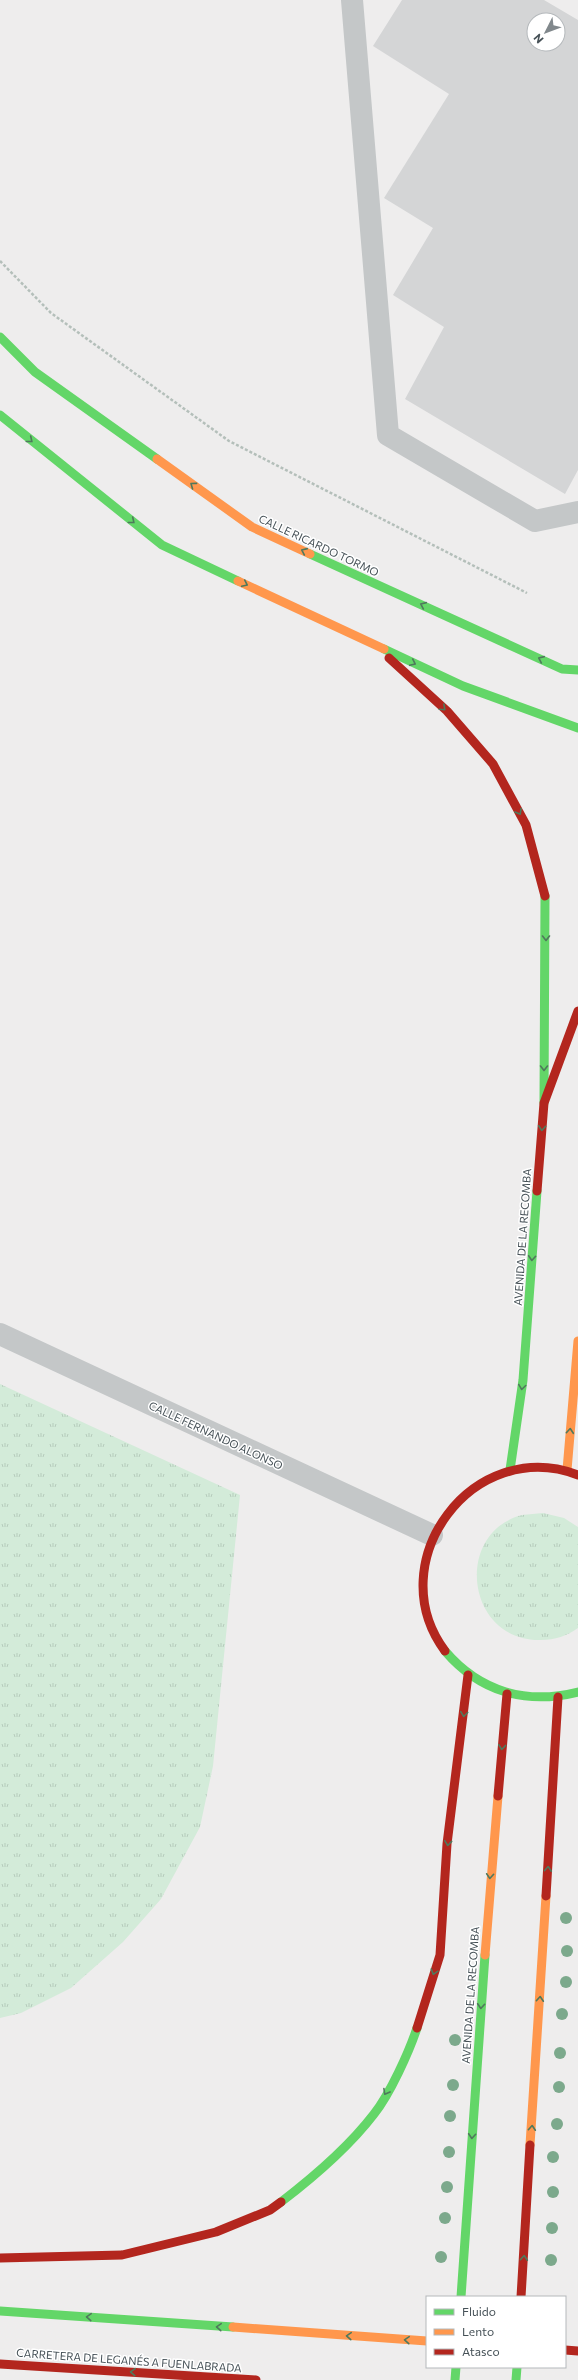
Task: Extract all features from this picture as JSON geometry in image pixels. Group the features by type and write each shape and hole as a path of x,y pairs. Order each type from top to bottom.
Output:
{"main road":[{"name":"CALLE RICARDO TORMO","path":"0,337 35,372 252,528 562,669 578,670"},
{"path":"0,416 162,545 464,686 578,728"},
{"path":"373,644 447,711 493,764 526,825 545,890 544,1103"},
{"name":"AVENIDA DE LA RECOMBA","path":"510,1470 523,1380 544,1103 578,1011"},
{"path":"567,1470 578,1341"},
{"path":"578,1475 567,1470 538,1466 510,1470 485,1479 463,1494 445,1513 432,1535 423,1573 426,1612 442,1647 468,1675 487,1686 507,1694 532,1698 558,1697 578,1692"},
{"path":"0,2258 122,2255 216,2232 270,2210 277,2205 321,2171 375,2112 410,2049 440,1954 447,1844 468,1675"},
{"name":"AVENIDA DE LA RECOMBA","path":"461,2296 492,1847 507,1694"},
{"path":"521,2296 558,1697"},
{"path":"0,2311 426,2341"},
{"path":"566,2350 578,2351"},
{"name":"CARRETERA DE LEGANÉS A FUENLABRADA","path":"0,2364 256,2380"},
{"path":"455,2380 456,2368"},
{"path":"516,2380 517,2368"}],"street":[{"path":"352,0 388,435 535,521 578,512"},
{"name":"CALLE FERNANDO ALONSO","path":"0,1334 432,1535"}],"path":[{"path":"0,261 51,313 228,442 527,593"}],"green space":[{"path":"0,1384 240,1495 213,1766 200,1827 161,1899 123,1942 71,1988 21,2013 0,2018"},
{"path":"543,1513 564,1518 578,1527 578,1628 561,1637 541,1640 516,1636 497,1624 484,1606 478,1585 478,1563 485,1542 500,1526 522,1515"}],"building":[{"path":"402,0 544,0 564,12 526,12 526,52 566,52 566,13 578,20 578,470 565,494 405,399 444,327 393,295 433,228 384,198 449,94 373,46"}],"traffic: fast":[{"path":"0,337 35,372 157,459"},
{"path":"0,415 162,545 238,581"},
{"path":"310,554 562,669 578,670"},
{"path":"384,649 463,686 578,728"},
{"path":"544,1103 545,896"},
{"path":"510,1470 523,1380 537,1191"},
{"path":"445,1651 473,1677 505,1692 522,1696 540,1697 559,1696 578,1692"},
{"path":"461,2296 485,1955"},
{"path":"281,2202 342,2150 374,2114 386,2096 409,2049 417,2028"},
{"path":"0,2311 233,2327"},
{"path":"455,2380 456,2368"},
{"path":"516,2380 517,2368"}],"traffic: slow":[{"path":"157,459 252,527 310,554"},
{"path":"238,581 384,649"},
{"path":"567,1470 578,1341"},
{"path":"485,1955 498,1796"},
{"path":"530,2145 546,1896"},
{"path":"233,2327 426,2341"}],"traffic: jam":[{"path":"389,658 447,711 493,764 526,825 545,896"},
{"path":"537,1191 544,1103 578,1011"},
{"path":"445,1651 427,1616 423,1580 430,1546 447,1515 472,1490 504,1473 539,1467 578,1475"},
{"path":"417,2028 440,1955 447,1844 468,1675"},
{"path":"498,1796 507,1694"},
{"path":"546,1896 558,1697"},
{"path":"521,2296 530,2145"},
{"path":"0,2258 122,2255 216,2232 270,2210 281,2202"},
{"path":"566,2350 578,2351"},
{"path":"0,2364 256,2380"}]}
